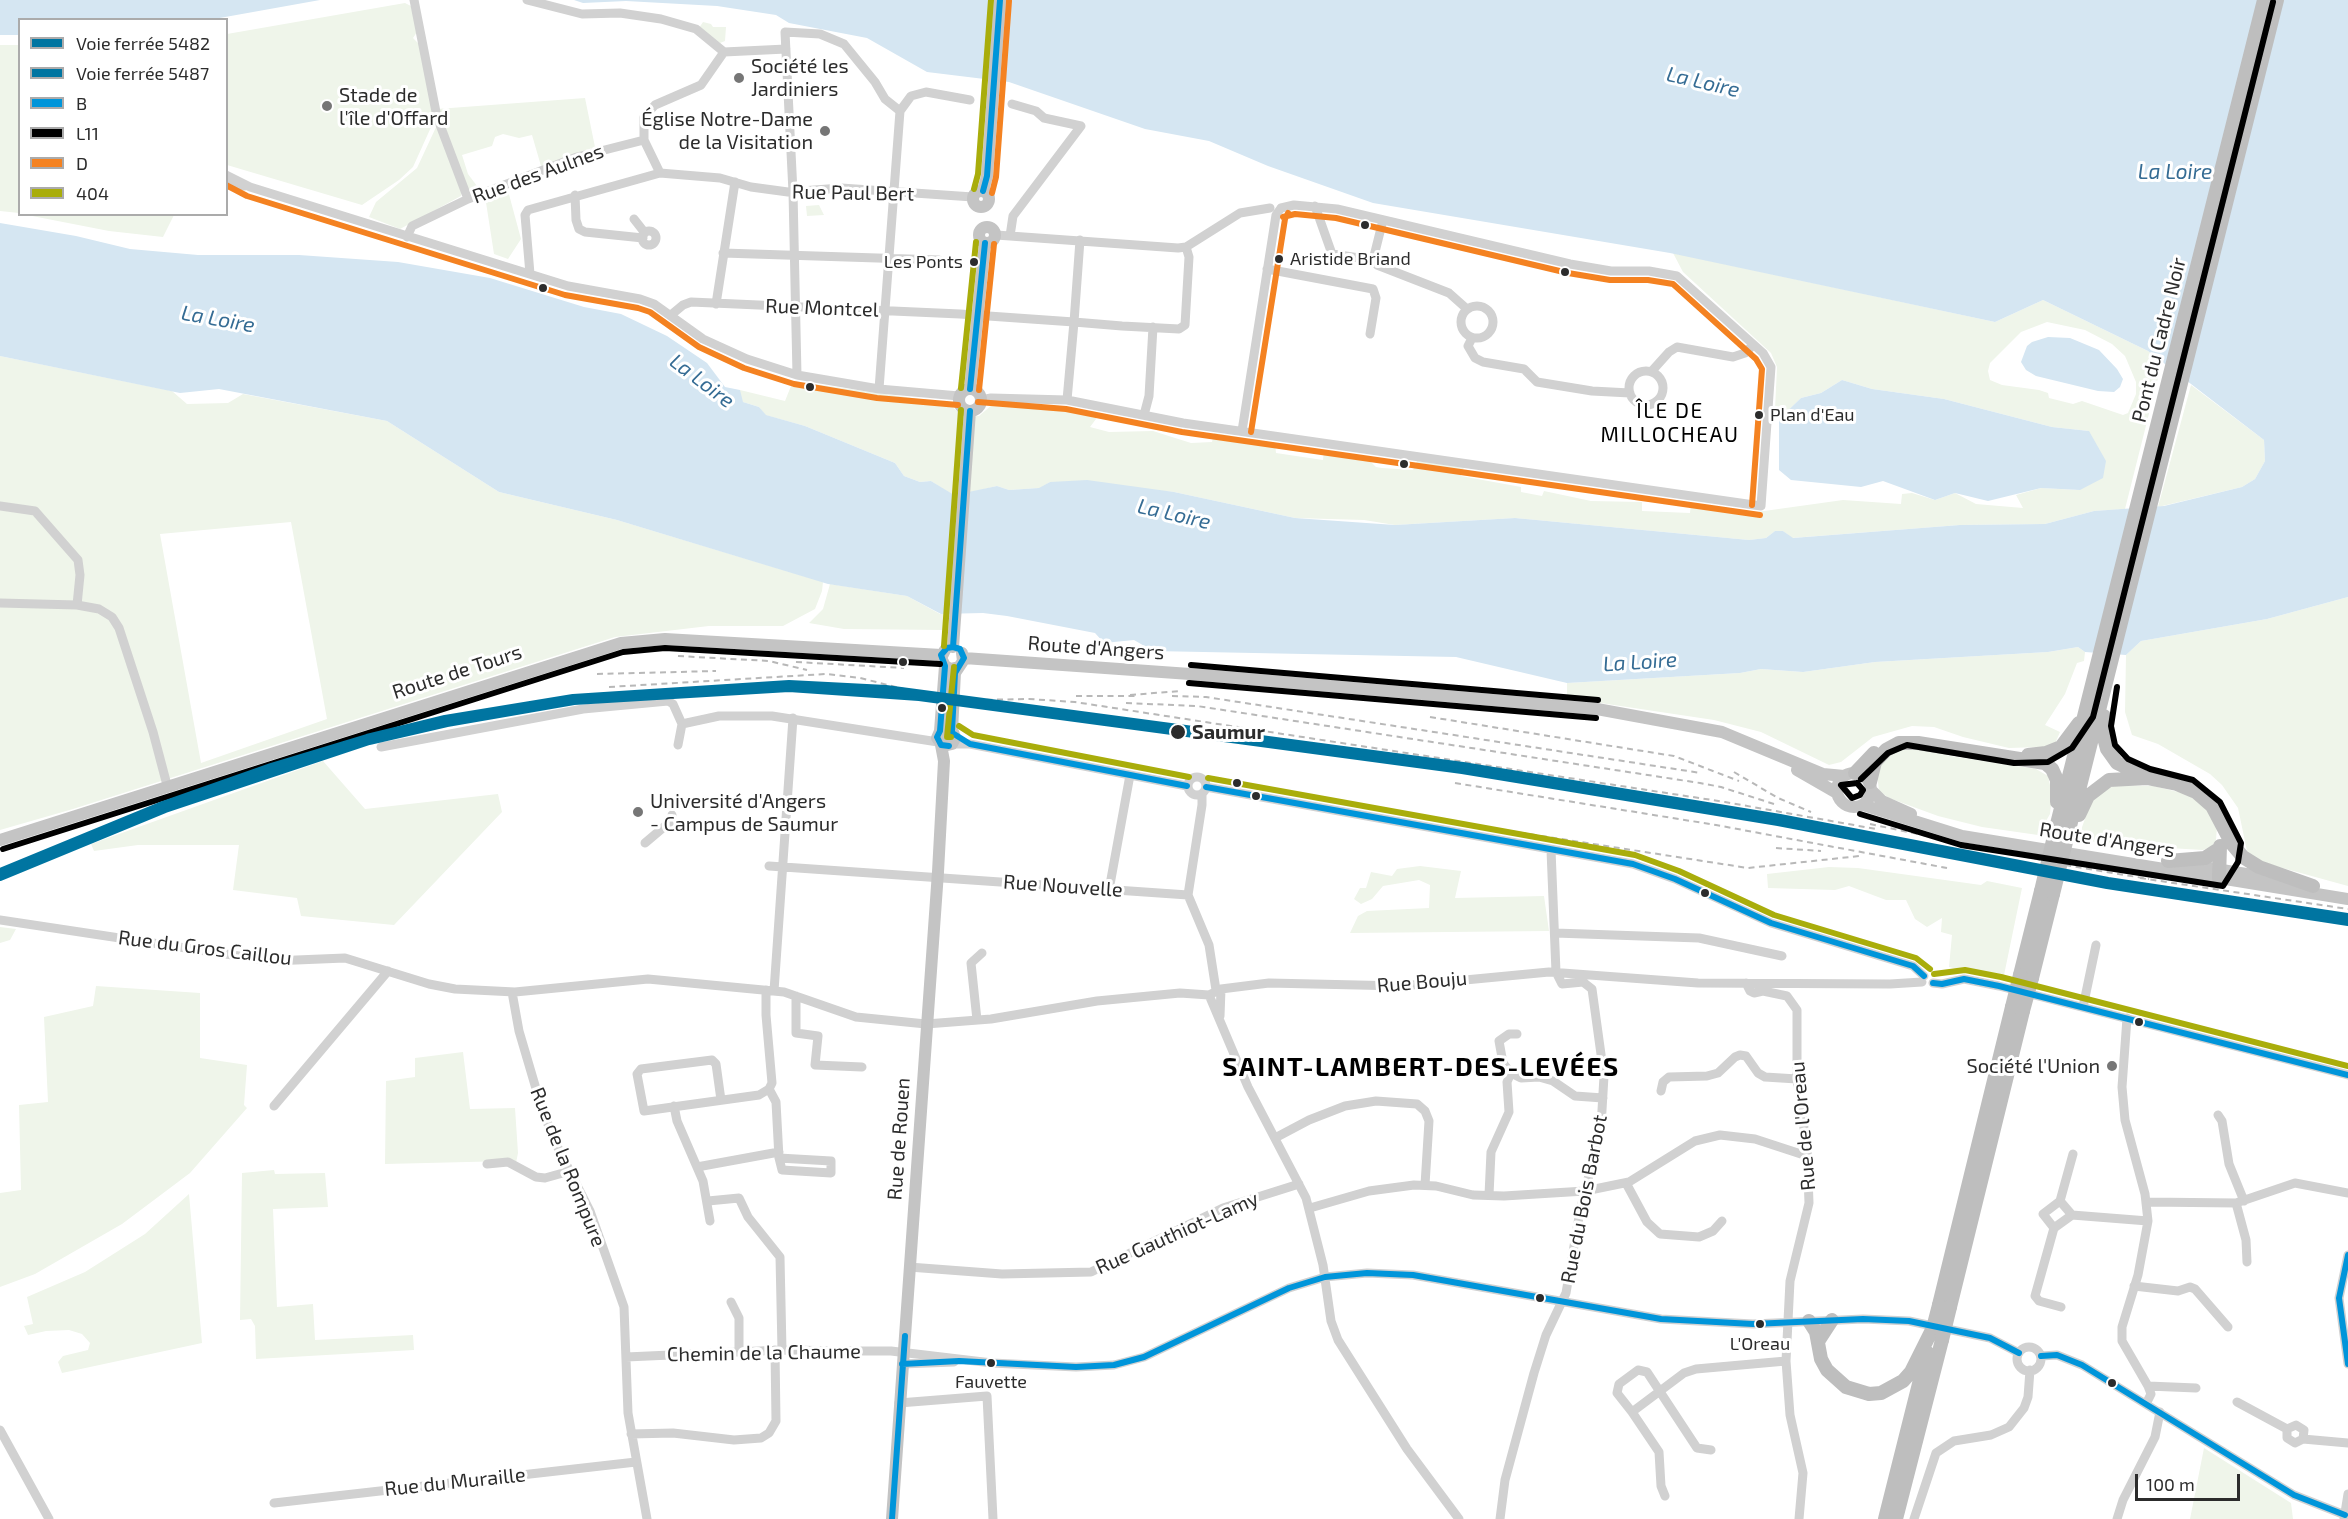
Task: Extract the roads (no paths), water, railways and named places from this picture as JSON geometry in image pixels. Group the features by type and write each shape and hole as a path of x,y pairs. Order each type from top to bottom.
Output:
{"highway":[{"name":"Pont du Cadre Noir","path":"2101,691 2264,0"},
{"name":"Pont du Cadre Noir","path":"2101,691 2107,677 2277,0"},
{"path":"1849,774 1882,745 1906,736 2015,754 2046,753 2066,742 2101,691"},
{"path":"2101,691 2102,726 2107,749 2117,763 2147,778"},
{"path":"1885,1519 1944,1306 2047,893 2065,834 2101,691"},
{"path":"2047,893 2063,853 2085,714"},
{"path":"1870,786 1872,768 1880,756 1892,746 1907,742 2009,759 2038,761 2049,765 2057,780 2065,834"},
{"path":"2065,834 2084,803 2100,784 2118,777 2147,778 2177,784 2196,792 2212,806 2232,844 2251,863 2313,885"},
{"path":"2221,873 2219,849 2223,827"},
{"path":"2221,873 2232,844"},
{"path":"2168,861 2205,858 2219,849"},
{"path":"1819,1340 1832,1320"},
{"path":"1809,1321 1819,1340 1821,1359 1836,1380 1846,1387 1869,1394 1881,1393 1903,1381 1934,1336"},
{"path":"1896,1519 1934,1336"}],"main road":[{"path":"986,226 982,207 989,199 978,194 987,176 1000,0"},
{"path":"985,243 992,242 996,235 992,228 986,226"},
{"path":"970,411 961,406 977,315 985,243 979,236 981,230 986,226"},
{"path":"965,393 979,393 981,400 979,407 970,411"},
{"path":"948,686 962,663 960,649 954,641 970,411"},
{"name":"Route de Tours","path":"0,840 621,643 665,639 943,661 950,669 962,663"},
{"path":"948,686 943,661 945,650 954,641"},
{"name":"Route d'Angers","path":"962,663 1454,696 1597,709 1733,735 1823,774 1849,774"},
{"name":"Rue de Rouen","path":"892,1519 938,878 948,686"},
{"name":"Route d'Angers","path":"1655,719 1740,746 1799,771 1837,793"},
{"path":"1849,774 1863,775 1870,786 1869,799 1863,805 1846,806 1837,793 1839,781 1849,774"},
{"name":"Route d'Angers","path":"1870,786 1882,801 1964,829 2068,849 2168,861 2348,899"},
{"name":"Route d'Angers","path":"1863,805 1962,836 2313,885 2348,892"}],"street":[{"path":"414,0 437,117 468,199"},
{"path":"527,0 582,14 620,13 661,19 696,29 724,52 786,49"},
{"path":"797,375 793,192 785,32 820,34 844,44 875,82 885,99 900,111"},
{"path":"660,173 644,140 644,117 655,105 701,85 724,52"},
{"path":"879,389 896,192 900,111 911,96 926,92 970,100"},
{"path":"1010,236 1013,216 1081,126 1044,118 1036,111 1012,104"},
{"name":"Rue des Aulnes","path":"407,237 412,226 468,199 577,157 644,140"},
{"name":"Rue Paul Bert","path":"530,274 525,215 532,207 660,173 720,178 793,192 841,188 978,194"},
{"path":"228,176 250,187 568,286 640,299 671,315 702,339 747,359 797,375 879,389 965,393"},
{"path":"716,304 735,182"},
{"path":"228,185 250,187"},
{"path":"575,195 576,220 579,229 585,232 644,235 634,219"},
{"path":"981,400 991,398 1067,400 1144,416 1242,432 1761,506 1772,374 1768,360 1687,283 1672,273 1595,269 1315,206 1240,213 1186,247 996,235"},
{"path":"1315,206 1332,254 1373,260 1377,265 1449,292 1467,309"},
{"path":"1242,432 1276,210"},
{"path":"1373,260 1383,220"},
{"path":"1067,400 1080,240"},
{"name":"Rue Montcel","path":"671,315 683,305 691,302 977,315 1179,329 1185,326 1189,256 1186,247"},
{"path":"723,253 939,260"},
{"path":"1267,269 1373,289 1376,298 1370,334"},
{"path":"1481,307 1491,315 1492,327 1486,336 1472,338 1461,327 1462,316 1467,309 1481,307"},
{"path":"1144,416 1149,396 1153,327"},
{"path":"1472,338 1468,346 1475,358 1524,369 1537,382 1592,392 1630,393 1641,404 1650,405 1659,399 1663,386 1651,372"},
{"path":"1630,393 1634,378 1639,374 1651,372 1677,347 1738,357 1754,345"},
{"path":"0,506 19,506 34,511 78,560 80,575 77,605"},
{"path":"0,603 77,605 99,609 112,617 119,628 167,786"},
{"path":"381,747 583,709 668,701 673,704 682,724 678,745"},
{"path":"682,724 719,716 793,718 924,739 945,738 1187,786 1192,794 1204,791 1551,850 1657,871 1771,923 1904,963 1918,969 1926,986 1932,983 1942,984 1964,979 2034,994 2348,1075"},
{"path":"721,1100 716,1064 712,1060 641,1069 638,1074 644,1111 759,1095 769,1089 772,1083 766,1016 782,867 793,718"},
{"path":"1109,890 1130,775"},
{"path":"1187,786 1195,777 1202,778 1204,791 1188,895 1209,945 1221,1018 1248,1087 1310,1208 1325,1277 1331,1321 1348,1358 1420,1468 1459,1519"},
{"path":"645,843 671,821 672,814"},
{"path":"1551,850 1556,972"},
{"name":"Rue Nouvelle","path":"769,866 1188,895"},
{"name":"Rue du Gros Caillou","path":"0,920 272,961 345,958 455,989 513,992 638,978 770,991"},
{"path":"1555,933 1699,938 1782,956"},
{"path":"2083,1007 2096,945"},
{"path":"977,1020 971,963 982,953"},
{"path":"274,1106 388,971"},
{"name":"Rue Bouju","path":"770,991 796,996 870,1020 926,1024 977,1020 1097,1001 1215,991 1269,983 1402,986 1556,972 1698,983 1890,984 1923,979"},
{"name":"Rue du Bois Barbot","path":"1500,1519 1505,1480 1534,1372 1546,1335 1562,1303 1601,1127 1604,1076 1592,989 1588,984 1576,981 1562,984 1556,972"},
{"name":"Rue de l'Oreau","path":"1746,983 1750,991 1754,993 1763,991 1787,996 1797,1010 1797,1079 1807,1156 1809,1203 1790,1281 1786,1322 1786,1361 1790,1415 1803,1473 1799,1519"},
{"name":"Rue de la Rompure","path":"513,992 519,1031 542,1108 590,1210 624,1307 631,1434 647,1519"},
{"path":"796,996 796,1033 818,1036 815,1065 862,1067"},
{"path":"2127,1018 2122,1087 2125,1120 2146,1202 2148,1221 2147,1237 2122,1326 2122,1341 2148,1386 2151,1394 2146,1404"},
{"path":"1517,1034 1509,1034 1499,1041 1503,1064 1511,1073 1521,1078 1539,1077 1553,1081 1575,1096 1603,1098"},
{"path":"1661,1091 1666,1079 1718,1073 1740,1055 1746,1056 1758,1073 1765,1077 1797,1079"},
{"path":"1489,1195 1491,1152 1509,1112 1507,1082 1511,1073"},
{"path":"697,1167 779,1155 831,1161 831,1173 782,1170 779,1155 776,1102 769,1089"},
{"path":"1275,1138 1316,1116 1345,1106 1376,1101 1417,1104 1425,1111 1429,1120 1425,1185"},
{"path":"675,1106 677,1121 697,1167 708,1201 710,1221"},
{"path":"2218,1115 2222,1120 2229,1164 2240,1202 2247,1262"},
{"path":"1310,1208 1370,1191 1425,1185 1489,1195 1585,1191 1626,1183 1695,1141 1720,1135 1755,1139 1807,1156"},
{"path":"2054,1228 2043,1214 2060,1201 2073,1155"},
{"path":"487,1164 508,1162 536,1177 545,1178 570,1171"},
{"path":"1626,1183 1647,1222 1660,1234 1699,1237 1713,1231 1722,1221"},
{"path":"2146,1202 2240,1202 2295,1183 2348,1193"},
{"name":"Rue Gauthiot-Lamy","path":"909,1267 1025,1275 1091,1272 1223,1208 1299,1184"},
{"path":"631,1434 673,1433 734,1440 761,1438 769,1433 776,1420 780,1257 748,1217 739,1198 708,1201"},
{"path":"2060,1201 2072,1215"},
{"path":"2061,1307 2039,1301 2035,1296 2054,1228 2072,1215 2148,1221"},
{"path":"2348,1255 2339,1298 2348,1364"},
{"name":"Chemin de la Chaume","path":"626,1357 778,1350 1076,1367 1114,1365 1144,1357 1270,1295 1325,1277 1367,1273 1413,1275 1562,1303 1670,1320 1724,1323 1884,1319 1947,1328 1990,1338 2019,1353"},
{"path":"2134,1286 2178,1291 2190,1287 2195,1289 2228,1327"},
{"path":"731,1302 739,1318 739,1351"},
{"path":"2029,1347 2037,1350 2041,1356 2037,1367 2030,1370 2023,1369 2019,1363 2019,1353 2029,1347"},
{"path":"2041,1356 2057,1355 2072,1360 2294,1495 2344,1517 2348,1494"},
{"path":"1632,1412 1684,1373 1696,1369 1786,1361"},
{"path":"1665,1496 1661,1486 1659,1452 1617,1393 1619,1384 1638,1370 1647,1372 1698,1448 1711,1450"},
{"path":"1914,1519 1936,1453 1947,1444 1991,1436 2009,1427 2026,1402 2031,1384 2030,1370"},
{"path":"2148,1386 2196,1388"},
{"path":"899,1403 987,1396 993,1519"},
{"path":"2237,1402 2287,1429 2296,1425 2304,1430 2303,1439 2348,1443"},
{"path":"2116,1519 2123,1500 2155,1437 2160,1413"},
{"path":"0,1430 49,1519"},
{"name":"Rue du Muraille","path":"274,1503 636,1462"}],"water":[{"path":"0,0 320,0 220,18 18,18 18,35 0,35"},
{"name":"La Loire","path":"574,0 2348,0 2348,597 2267,619 2141,641 2126,655 2085,652 2078,647 2048,652 1875,662 1803,672 1761,669 1740,673 1567,683 1456,657 1153,651 1134,640 1104,643 1095,633 1007,616 983,613 941,614 907,596 828,584 617,520 499,492 387,421 219,389 180,393 0,356 0,223 76,236 130,249 198,255 299,255 398,262 490,278 584,307 621,314 667,336 707,363 725,387 740,390 743,402 759,407 766,415 805,426 895,463 904,476 920,482 931,481 954,495 997,486 1009,490 1039,488 1050,482 1087,480 1174,492 1295,518 1395,525 1515,518 1749,540 1766,538 1775,531 1783,531 1793,538 1960,525 2045,524 2094,511 2164,506 2242,487 2255,479 2265,461 2264,440 2148,351 2043,300 1995,322 1670,253 1373,203 1268,166 1209,141 1145,129 1009,82 927,72 867,38 789,23 776,15 717,6 626,1 583,3"},
{"path":"2048,337 2070,338 2099,350 2123,379 2120,387 2114,392 2098,391 2036,376 2026,370 2021,362 2027,346"},
{"path":"1842,380 1872,389 1944,399 2052,427 2089,431 2106,461 2103,478 2080,490 2041,488 1988,501 1955,493 1935,500 1883,481 1861,487 1791,480 1779,470 1779,419 1801,398 1821,393"}],"railway":[{"path":"678,656 769,661 807,670"},
{"path":"796,662 904,668"},
{"path":"597,674 716,671"},
{"path":"609,687 826,674 860,678 920,693"},
{"path":"1130,695 1180,691"},
{"path":"1076,696 1136,696"},
{"path":"1172,696 1206,697 1701,773"},
{"path":"976,700 1029,699 1075,702 1725,802 1876,829"},
{"path":"1126,703 1197,706 1700,783 1721,787 1774,804"},
{"path":"1430,717 1674,756 1739,781"},
{"path":"1734,772 1778,798 1811,812"},
{"path":"1455,783 1716,825 1947,868"},
{"path":"1458,823 1748,868 1859,856"},
{"path":"1870,824 2065,865 2149,879"},
{"path":"1918,842 1940,849"},
{"path":"1776,848 1821,851"},
{"path":"2140,878 2348,909"}],"rail line":[{"name":"5487","path":"0,872 163,805 271,767 367,738 445,719 573,698 789,684 886,689 1463,766 1780,818 2108,881 2348,917"},
{"name":"5482","path":"0,877 165,809 369,741 447,723 574,701 789,688 919,697 1462,770 1778,822 2107,885 2348,922"}],"place":[{"name":"Société les Jardiniers","path":"739,78"},
{"name":"Stade de l'île d'Offard","path":"327,106"},
{"name":"Église Notre-Dame de la Visitation","path":"825,131"},
{"name":"Aristide Briand","path":"1279,259"},
{"name":"Les Ponts","path":"974,262"},
{"name":"Plan d'Eau","path":"1759,415"},
{"name":"Saumur","path":"1178,732"},
{"name":"Université d'Angers - Campus de Saumur","path":"638,812"},
{"name":"Société l'Union","path":"2112,1066"},
{"name":"L'Oreau","path":"1760,1324"},
{"name":"Fauvette","path":"991,1363"}],"district":[{"name":"ÎLE DE MILLOCHEAU","path":"1670,423"},
{"name":"SAINT-LAMBERT-DES-LEVÉES","path":"1421,1067"}]}
